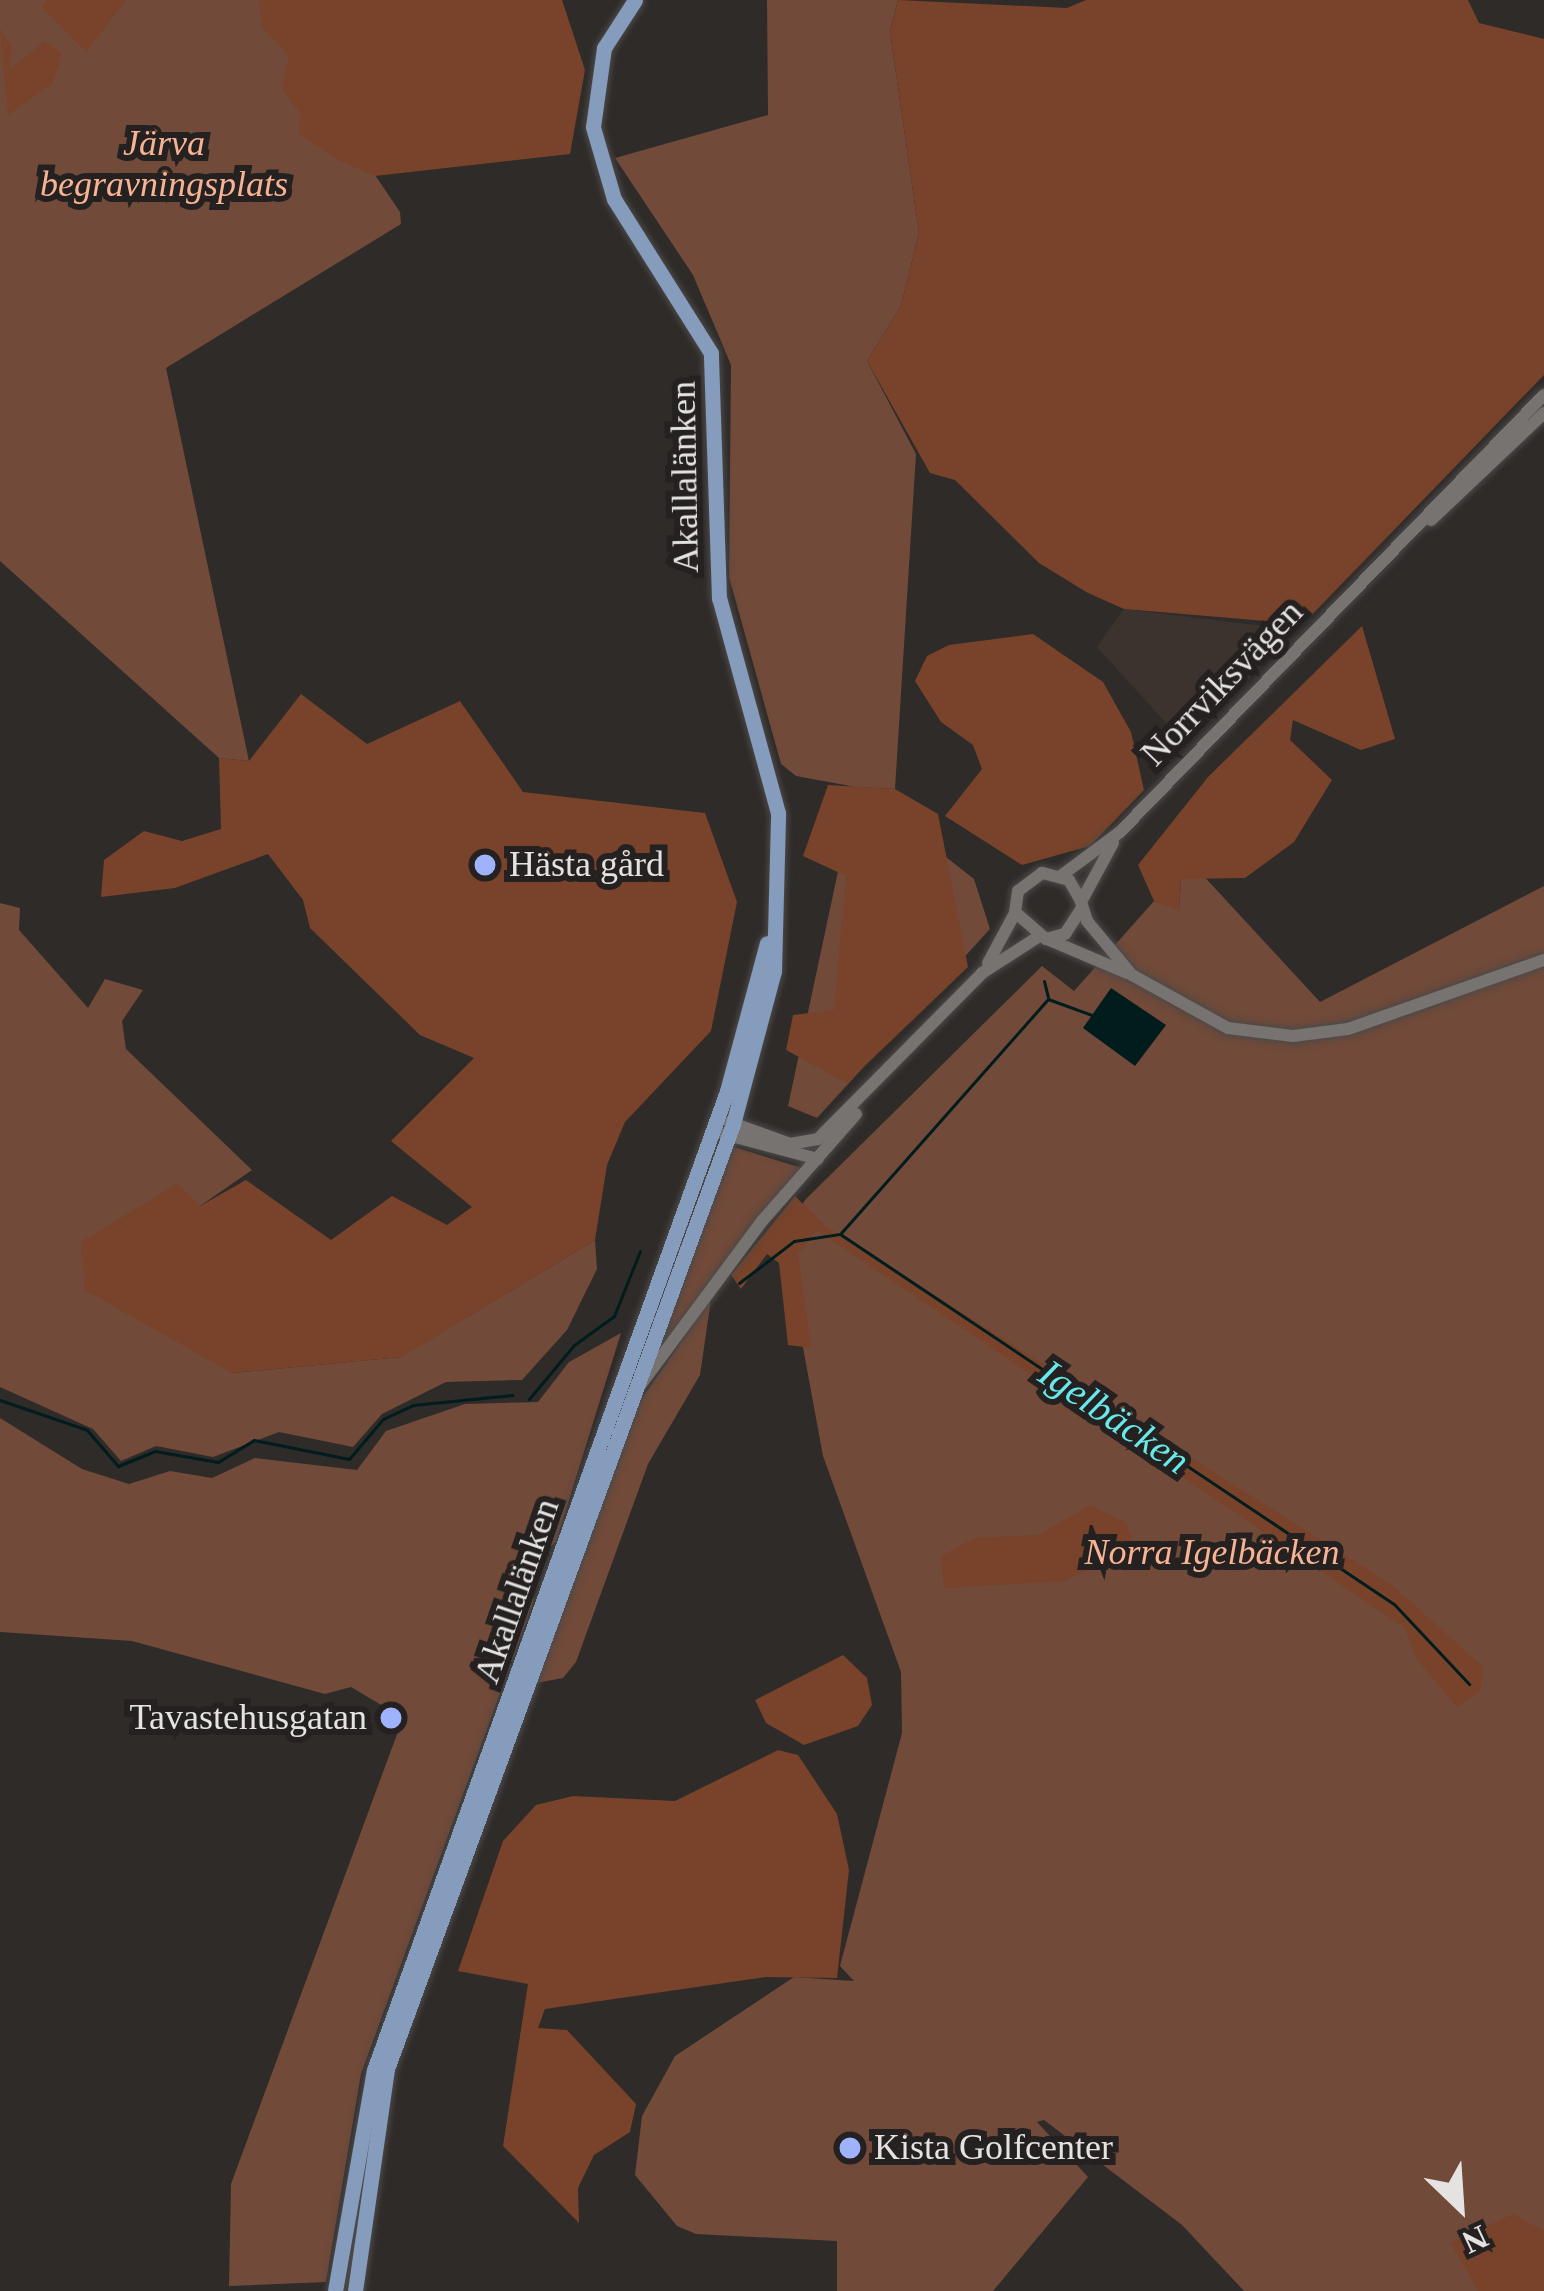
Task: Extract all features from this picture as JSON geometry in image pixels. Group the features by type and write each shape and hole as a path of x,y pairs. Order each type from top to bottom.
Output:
{"main road":[{"name":"Akallalänken","path":"355,2291 387,2069 627,1405 722,1127 774,914 780,832 771,770 716,574 711,352 614,199 593,127 604,49 635,0"},
{"name":"Akallalänken","path":"335,2291 374,2070 722,1127"}],"street":[{"name":"Norrviksvägen","path":"1062,875 1120,832 1544,393"},
{"name":"Norrviksvägen","path":"1367,577 1544,413"},
{"name":"Norrviksvägen","path":"1081,906 1120,832"},
{"path":"627,1405 714,1282 872,1090 982,973 1032,877 1062,875 1132,975"},
{"path":"982,973 1042,938 1065,934 1081,906"},
{"path":"1015,911 1042,938 1132,975 1202,1018 1293,1036 1348,1029 1543,961"},
{"path":"722,1127 808,1144 872,1090"},
{"path":"722,1127 819,1159"}],"shaded area":[{"path":"47,0 126,0 86,52 41,6"},
{"path":"259,0 562,0 585,70 570,154 375,176 340,161 299,134 300,113 281,88 289,56 262,27"},
{"path":"898,0 1067,8 1086,0 1468,0 1479,23 1544,39 1544,375 1303,624 1124,609 1088,593 1039,563 955,480 930,473 867,361 901,306 919,233 890,32"},
{"path":"0,29 12,46 9,70 45,41 62,54 53,83 8,115"},
{"path":"1124,609 1297,630 1185,744 1097,647"},
{"path":"1362,626 1395,739 1361,750 1293,720 1290,740 1332,780 1294,842 1245,878 1181,879 1179,910 1154,901 1138,865 1208,777"},
{"path":"1033,634 1103,682 1131,732 1144,790 1090,846 1022,865 945,816 982,769 973,745 941,722 915,681 927,656 949,645"},
{"path":"301,694 367,744 460,701 523,792 705,813 737,902 711,1031 625,1122 607,1165 595,1240 401,1357 232,1373 85,1290 81,1242 177,1184 200,1206 246,1180 331,1240 392,1196 447,1225 472,1207 391,1141 474,1058 420,1035 310,928 303,900 268,854 175,888 101,897 104,860 144,831 182,841 221,829 219,758 249,761"},
{"path":"828,785 895,789 938,814 968,967 847,1083 786,1050 793,1015 834,1010 846,876 803,856"},
{"path":"795,1196 824,1225 1392,1585 1483,1667 1481,1690 1457,1707 1416,1658 1405,1628 817,1230 798,1254 811,1348 788,1345 779,1263 767,1254 741,1289 731,1275"},
{"path":"1090,1505 1126,1523 1135,1550 1063,1581 944,1588 941,1556 975,1538 1039,1535"},
{"path":"843,1655 867,1678 872,1705 858,1726 804,1745 766,1723 755,1700"},
{"path":"778,1750 798,1755 837,1814 849,1870 837,1978 766,1977 545,2009 538,2028 567,2030 636,2104 630,2132 594,2155 578,2188 579,2223 503,2146 528,1984 458,1971 503,1841 536,1805 573,1796 675,1801"},
{"path":"1513,2214 1544,2231 1544,2291 1478,2291 1451,2243"}],"green space":[{"name":"Järva begravningsplats","path":"0,0 296,0 346,132 400,212 401,224 166,368 249,761 219,758 0,561"},
{"path":"767,0 898,0 890,32 919,233 901,306 867,361 916,454 895,789 857,787 974,879 990,929 817,1118 788,1106 856,787 796,776 781,764 729,577 731,365 693,275 615,158 768,115"},
{"name":"Norra Igelbäcken","path":"1200,872 1320,1002 1544,886 1544,2291 1244,2291 1182,2225 1044,2120 1037,2122 1088,2177 993,2291 837,2291 837,2241 696,2234 677,2226 635,2175 642,2116 675,2056 794,1977 854,1981 840,1966 902,1733 901,1672 823,1456 783,1239 805,1200 1042,966 1074,991 1154,901 1179,909 1181,879"},
{"path":"0,903 20,908 19,930 88,1008 105,979 143,990 122,1021 126,1049 252,1170 200,1206 232,1373 400,1357 595,1240 597,1269 567,1330 522,1380 446,1382 382,1414 353,1447 279,1432 213,1457 156,1446 121,1461 93,1429 0,1387"},
{"path":"734,1147 802,1168 649,1366 731,1151"},
{"path":"711,1299 700,1375 648,1464 576,1662 563,1678 536,1683 631,1414"},
{"path":"621,1333 556,1542 537,1558 533,1603 361,2074 326,2282 229,2286 231,2184 403,1718 351,1687 325,1694 132,1641 0,1632 0,1418 82,1469 129,1484 170,1471 212,1478 255,1458 357,1470 386,1431 465,1404 538,1402 569,1362"}],"water":[{"path":"1111,988 1166,1025 1135,1066 1083,1028"}],"waterway":[{"path":"1044,981 1048,997"},
{"path":"841,1233 1048,999 1092,1015"},
{"name":"Igelbäcken","path":"739,1283 794,1241 840,1234 1394,1604 1469,1684"},
{"name":"Igelbäcken","path":"529,1399 574,1345 614,1316 640,1251"},
{"name":"Igelbäcken","path":"0,1400 87,1430 118,1466 155,1451 218,1462 254,1440 349,1459 383,1419 413,1405 512,1395"}],"place":[{"name":"Hästa gård","path":"485,865"},
{"name":"Tavastehusgatan","path":"391,1718"},
{"name":"Kista Golfcenter","path":"850,2148"}]}
